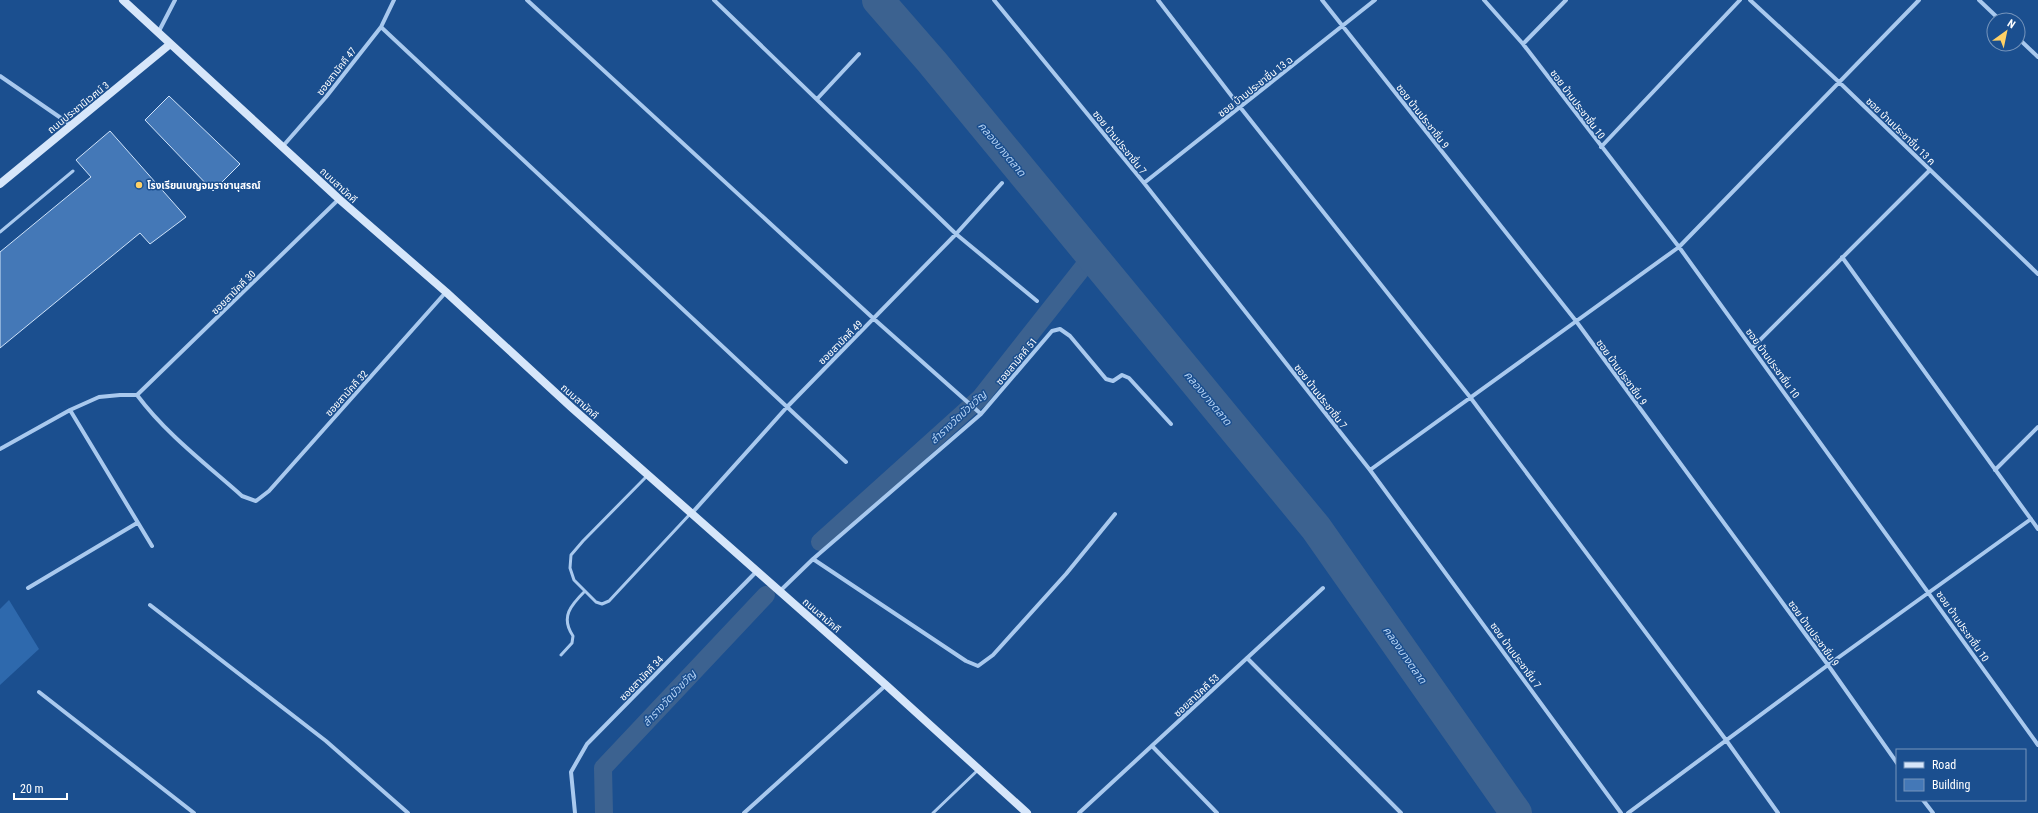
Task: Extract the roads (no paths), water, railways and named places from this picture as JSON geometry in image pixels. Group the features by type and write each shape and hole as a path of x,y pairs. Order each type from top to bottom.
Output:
{"main road":[{"name":"ถนนสามัคคี","path":"123,0 169,45 283,146 339,199 446,292 648,475 886,685 1027,813"},
{"name":"ถนนประชานิเวศน์ 3","path":"0,184 169,45"}],"street":[{"path":"158,33 175,0"},
{"name":"ซอยสามัคคี 47","path":"283,146 326,97 381,27 394,0"},
{"path":"527,0 874,319 979,413"},
{"path":"714,0 956,234 1037,301"},
{"name":"ซอย บ้านประชาชื่น 7","path":"994,0 1144,183 1370,470 1621,813"},
{"path":"1158,0 1240,107 1470,396 1726,740 1778,813"},
{"name":"ซอย บ้านประชาชื่น 9","path":"1322,0 1576,321 1828,665 1896,762"},
{"name":"ซอย บ้านประชาชื่น 13 ฉ","path":"1144,183 1375,0"},
{"name":"ซอย บ้านประชาชื่น 10","path":"1484,0 1523,44 1679,247 1930,593 2038,745"},
{"path":"1523,44 1566,0"},
{"path":"1601,147 1740,0"},
{"name":"ซอย บ้านประชาชื่น 13 ค","path":"1750,0 1840,83 2038,274"},
{"path":"1370,470 1470,396 1679,247 1919,0"},
{"path":"1979,0 1992,12"},
{"path":"381,27 846,462"},
{"path":"2026,46 2038,57"},
{"path":"817,99 859,54"},
{"path":"0,76 72,125"},
{"path":"1752,348 1930,170"},
{"name":"ซอยสามัคคี 49","path":"692,513 787,407 956,234 1002,183"},
{"name":"ซอยสามัคคี 30","path":"137,396 339,199"},
{"path":"1842,257 2038,529"},
{"name":"ซอยสามัคคี 32","path":"137,396 151,414 167,430 242,496 256,501 270,491 446,292"},
{"name":"ซอยสามัคคี 51","path":"780,591 813,559 979,413 1052,331 1057,329 1070,336 1106,379 1113,381 1122,375 1129,378 1171,424"},
{"path":"0,449 70,410 99,397 120,395 137,396"},
{"path":"70,410 152,546"},
{"path":"1995,470 2038,427"},
{"path":"813,559 966,661 975,665 981,665 993,655 1066,574 1114,514"},
{"path":"1628,813 1828,665 2031,519"},
{"path":"28,588 137,523"},
{"name":"ซอยสามัคคี 34","path":"575,813 572,772 587,744 757,571"},
{"name":"ซอยสามัคคี 53","path":"1079,813 1323,588"},
{"path":"150,605 326,741 408,813"},
{"path":"1247,658 1401,813"},
{"path":"744,813 886,685"},
{"path":"39,692 194,813"},
{"path":"1152,747 1217,813"},
{"path":"1924,801 1932,813"}],"lane":[{"path":"0,232 73,171"},
{"path":"648,475 571,555 570,568 574,580 596,602 602,604 609,601 692,513"},
{"path":"561,655 572,643 573,636 568,628 567,615 574,602 585,591"},
{"path":"933,813 979,769"}],"waterway":[{"name":"คลองบางตลาด","path":"878,0 932,62 1316,528 1516,813"},
{"name":"ลำรางวัดบัวขวัญ","path":"820,542 980,398 1092,256"},
{"name":"ลำรางวัดบัวขวัญ","path":"604,813 603,768 766,595"}],"place":[{"name":"โรงเรียนเบญจมราชานุสรณ์","path":"139,185"}]}
